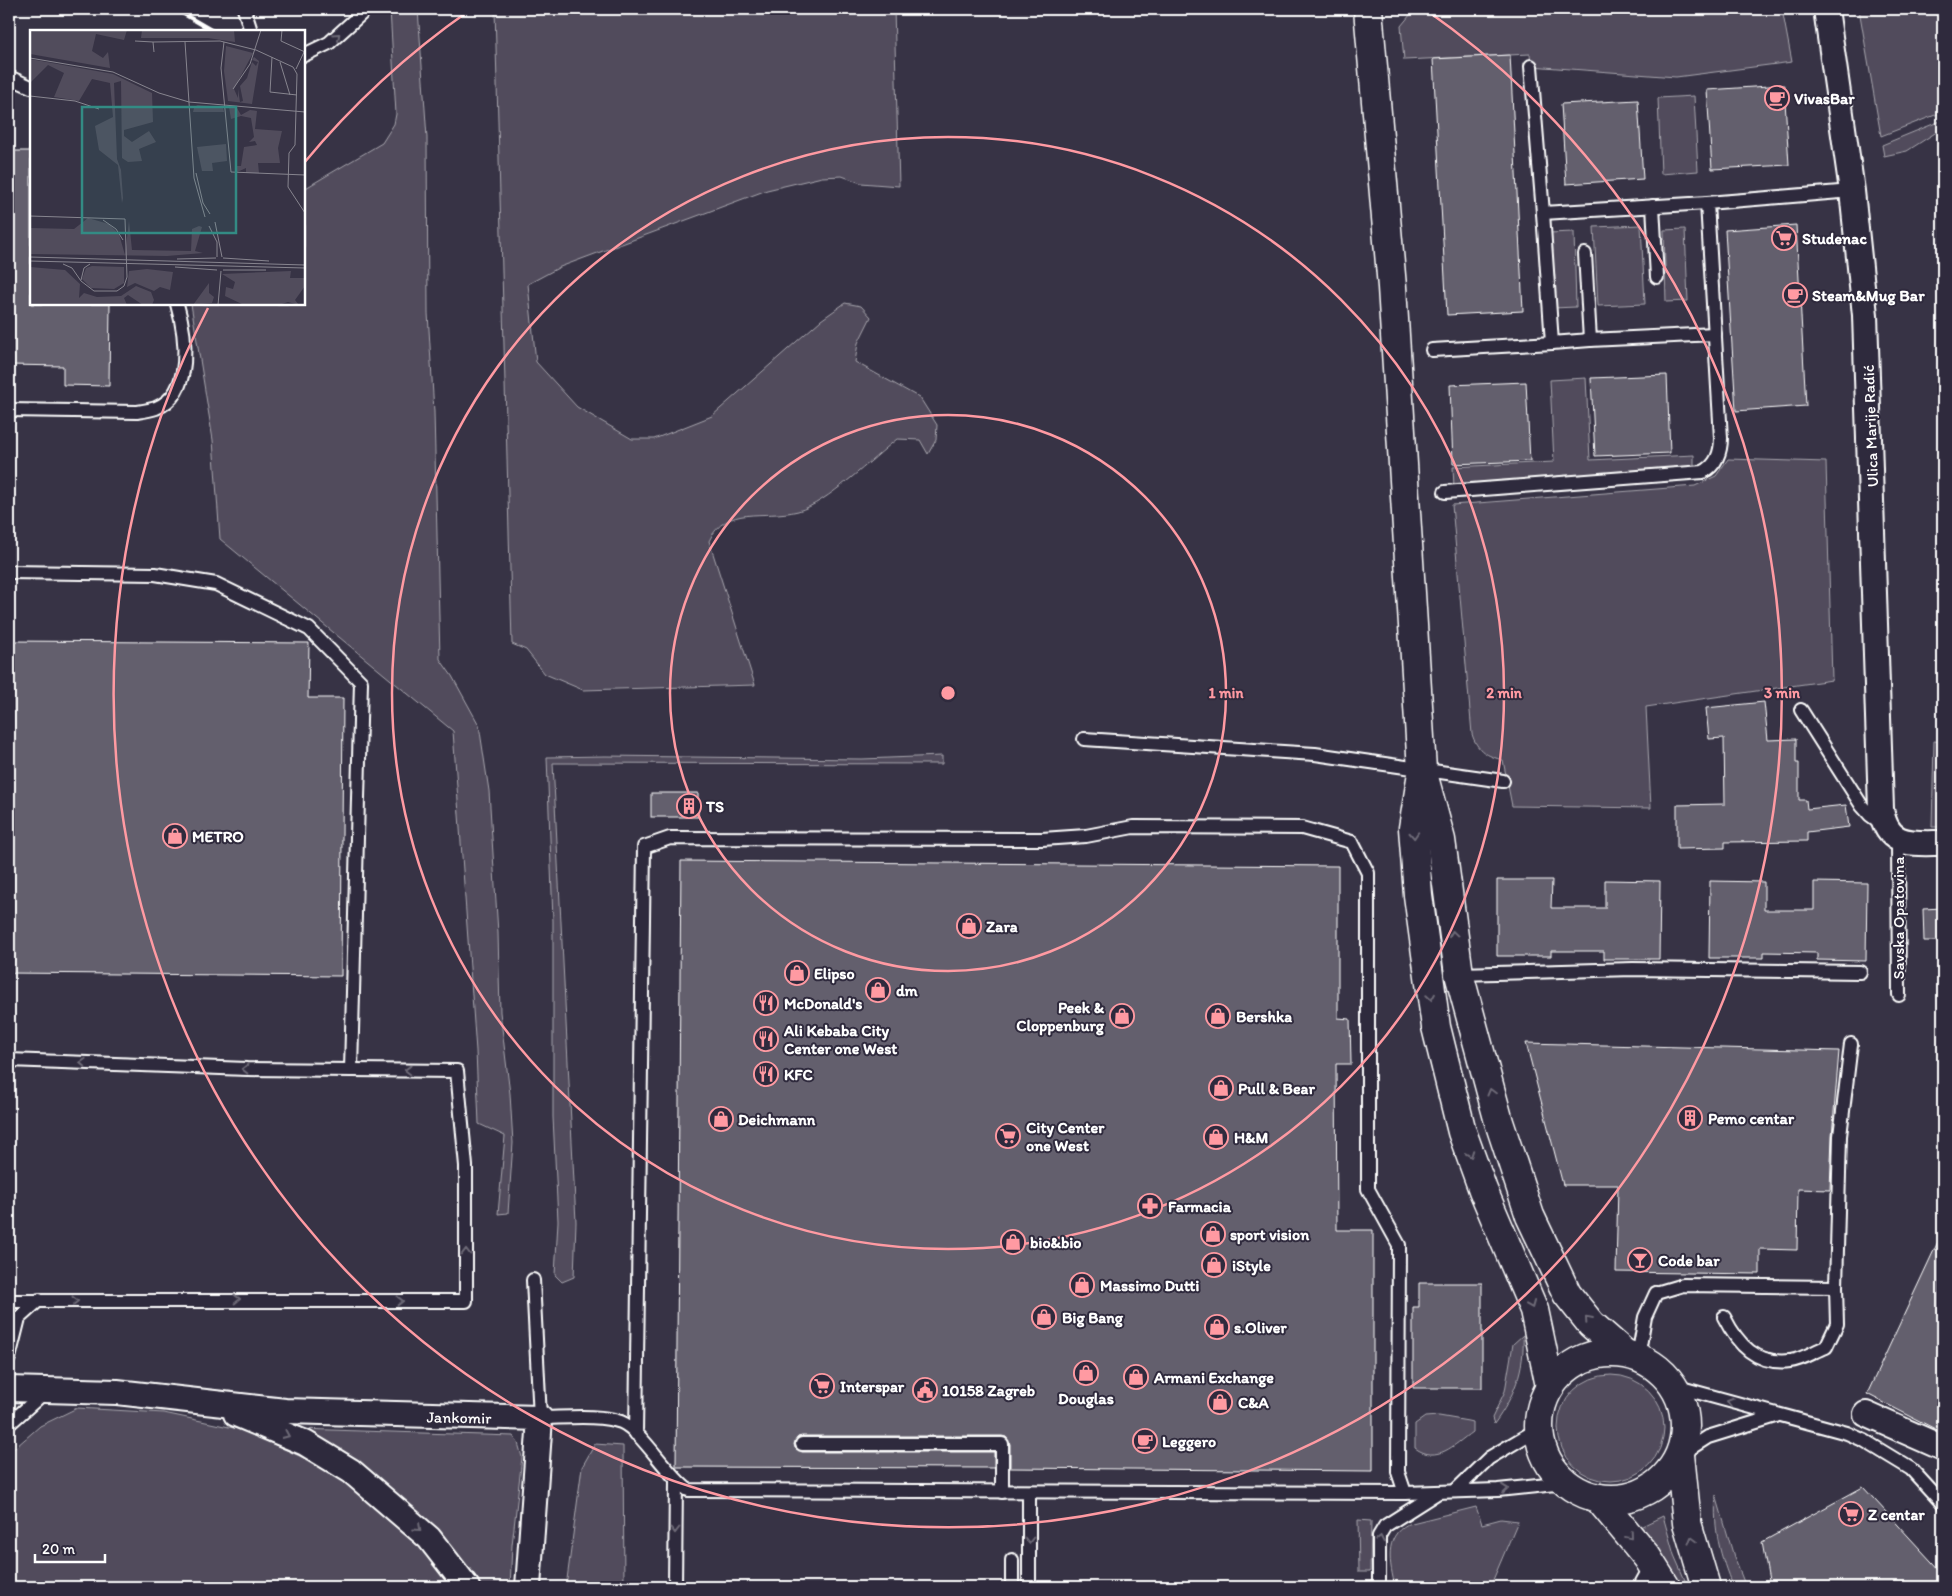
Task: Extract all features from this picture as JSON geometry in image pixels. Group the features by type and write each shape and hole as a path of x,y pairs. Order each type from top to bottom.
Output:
{"street":[{"path":"1368,9 1392,287 1422,770 1441,840 1459,974 1499,1122 1530,1216 1567,1294 1592,1324 1631,1355 1658,1368 1674,1386 1684,1408 1685,1432 1680,1455 1681,1487 1687,1523 1706,1587"},
{"name":"Ulica Marije Radić","path":"1826,9 1852,191 1868,367 1875,579 1876,706 1881,809 1892,834"},
{"path":"1422,770 1413,828 1418,895 1436,1027 1462,1132 1483,1190 1534,1310 1550,1386"},
{"path":"1892,834 1910,843 1943,843"},
{"path":"1631,1355 1600,1353 1578,1360 1562,1370 1550,1386 1539,1409 1538,1429 1543,1453 1556,1474 1566,1483 1575,1490 1598,1498 1623,1498 1647,1490 1667,1475 1680,1455"},
{"name":"Jankomir","path":"9,1389 118,1392 285,1411 540,1418"},
{"name":"Jankomir","path":"209,1403 305,1443 351,1471 430,1538 467,1587"},
{"path":"1866,1414 1943,1448"},
{"path":"528,1587 540,1418"},
{"path":"1598,1498 1653,1578"}],"lane":[{"path":"244,9 251,30"},
{"path":"305,54 329,43 361,14 363,9"},
{"path":"1531,66 1552,343"},
{"path":"9,77 30,87"},
{"path":"1543,213 1707,203 1852,191"},
{"path":"1445,492 1703,472 1710,469 1716,461 1721,442 1707,203"},
{"path":"1653,206 1657,277"},
{"path":"1585,254 1590,340"},
{"path":"9,410 137,412 157,408 172,397 185,371 183,338 177,305"},
{"path":"1432,350 1715,334"},
{"path":"9,572 155,574 216,584 309,628 361,682 351,1070"},
{"path":"1801,710 1862,806 1892,834"},
{"path":"1084,739 1315,754 1503,781"},
{"path":"636,1434 644,847 670,838 1042,839 1086,836 1133,827 1302,828 1352,842 1368,873 1368,1189 1399,1245 1398,1472 1404,1493"},
{"name":"Savska Opatovina","path":"1892,834 1899,995"},
{"path":"1459,974 1633,970 1860,972"},
{"path":"1724,1317 1735,1339 1762,1360 1791,1361 1826,1347 1837,1324 1836,1286 1840,1136 1851,1044"},
{"path":"9,1060 247,1069 457,1071 466,1166 466,1301 9,1300"},
{"path":"533,1280 540,1418 611,1419 623,1423 636,1434 676,1481 688,1490 1404,1493 1498,1490 1566,1483"},
{"path":"1631,1355 1656,1293 1683,1285 1836,1286"},
{"path":"9,1358 19,1318 39,1300"},
{"path":"1674,1386 1777,1416 1847,1433 1865,1441 1911,1469 1943,1504"},
{"path":"9,1424 46,1390"},
{"path":"1680,1455 1708,1437 1777,1416"},
{"path":"1456,1490 1489,1458 1538,1429"},
{"path":"802,1444 1002,1444 1002,1492"},
{"path":"675,1587 676,1481"},
{"path":"1029,1492 1029,1587"},
{"path":"1379,1587 1379,1536 1385,1526 1439,1492"},
{"path":"1012,1560 1012,1587"}],"shaded area":[{"path":"390,9 418,9 427,138 428,313 434,412 440,659 452,676 479,725 489,791 498,933 500,1012 510,1094 513,1143 508,1213 498,1214 505,1136 479,1124 476,1051 453,731 220,539 213,440 191,305 305,305 305,188 382,143 394,124 396,114"},
{"path":"495,9 894,9 899,186 861,183 842,176 822,177 767,190 560,267 528,284 536,362 577,407 632,439 654,439 712,416 821,320 845,303 861,306 871,317 858,343 855,362 920,398 937,425 936,440 928,454 920,440 897,439 849,480 809,507 785,513 735,518 725,522 716,529 709,541 755,685 583,690 545,674 526,650 512,644"},
{"path":"1415,9 1782,9 1792,62 1676,77 1531,66 1530,54 1404,60 1401,26"},
{"path":"1859,9 1943,9 1943,112 1881,136"},
{"path":"1694,96 1698,171 1661,174 1658,98"},
{"path":"1943,120 1943,128 1907,151 1884,156 1882,145"},
{"path":"1641,225 1645,304 1598,306 1594,227"},
{"path":"1685,229 1688,301 1666,302 1664,230"},
{"path":"1574,232 1576,307 1553,308 1549,233"},
{"path":"1586,378 1590,460 1694,455 1694,477 1454,487 1453,467 1554,462 1550,380"},
{"path":"1728,459 1826,462 1832,680 1646,707 1651,808 1512,806 1503,760 1483,752 1472,734 1452,505 1695,486 1716,476"},
{"path":"1934,741 1943,742 1943,827 1932,827"},
{"path":"942,756 942,764 553,763 576,1222 574,1277 562,1282 555,1275 558,1221 553,1117 553,921 547,757 862,759"},
{"path":"1523,1335 1522,1359 1517,1382 1494,1424 1492,1418 1505,1391 1513,1344"},
{"path":"1611,1375 1631,1379 1648,1391 1660,1408 1664,1428 1660,1448 1648,1465 1631,1477 1611,1481 1591,1477 1574,1465 1562,1448 1558,1428 1562,1408 1574,1391 1591,1379"},
{"path":"77,1408 164,1413 243,1430 347,1478 422,1539 460,1587 9,1587 9,1453 40,1426"},
{"path":"1439,1416 1472,1422 1472,1432 1452,1447 1438,1453 1431,1454 1415,1448 1415,1424 1425,1417"},
{"path":"300,1429 513,1436 518,1443 522,1457 512,1545 510,1587 476,1587"},
{"path":"595,1444 623,1446 624,1587 566,1587 582,1467"},
{"path":"1716,1495 1734,1557 1746,1587 1733,1587 1724,1564 1718,1542 1715,1507"},
{"path":"1476,1507 1482,1524 1501,1519 1518,1521 1490,1587 1395,1587 1390,1552 1395,1536 1400,1529 1408,1524"},
{"path":"1663,1516 1674,1555 1688,1587 1677,1587 1654,1543 1640,1527"},
{"path":"1358,1520 1371,1521 1370,1572 1359,1572"}],"building":[{"path":"1510,55 1523,311 1447,315 1433,59"},
{"path":"1784,85 1789,165 1712,169 1707,90"},
{"path":"1638,100 1643,179 1566,184 1561,104"},
{"path":"9,151 30,151 30,305 110,305 109,386 63,385 63,366 9,365"},
{"path":"1796,225 1806,406 1736,411 1725,230"},
{"path":"1667,375 1670,453 1595,456 1591,378"},
{"path":"1526,382 1530,461 1453,464 1450,385"},
{"name":"METRO","path":"9,641 309,643 308,698 343,698 341,976 9,973"},
{"path":"1764,702 1768,740 1796,739 1796,763 1799,763 1799,800 1806,800 1807,809 1846,805 1849,827 1807,832 1807,841 1725,842 1725,848 1677,849 1677,805 1725,804 1724,738 1709,739 1706,708"},
{"path":"651,793 698,793 698,817 651,817"},
{"name":"City Center one West","path":"681,861 1338,866 1338,1018 1350,1019 1351,1064 1336,1064 1337,1230 1373,1230 1373,1471 1010,1468 1010,1444 1006,1437 1002,1436 802,1436 798,1437 794,1444 795,1448 802,1452 994,1452 994,1468 676,1467"},
{"path":"1497,880 1552,880 1551,908 1605,908 1605,880 1660,881 1659,959 1604,959 1604,951 1551,951 1551,956 1497,956"},
{"path":"1710,881 1764,882 1764,910 1814,910 1814,882 1867,883 1866,961 1817,960 1817,953 1764,952 1764,958 1709,958"},
{"path":"1943,908 1943,941 1924,941 1923,909"},
{"name":"Pemo centar","path":"1526,1043 1839,1051 1830,1190 1798,1189 1797,1250 1760,1249 1760,1274 1616,1272 1618,1185 1563,1185"},
{"path":"1943,1231 1943,1433 1867,1394"},
{"path":"1419,1283 1482,1283 1482,1388 1413,1388 1413,1307 1419,1307"},
{"name":"Z centar","path":"1863,1487 1943,1574 1943,1587 1770,1587 1762,1542"}],"railway":[{"path":"175,9 211,30"}],"place":[{"name":"VivasBar","path":"1777,98"},
{"name":"Studenac","path":"1784,238"},
{"name":"Steam&Mug Bar","path":"1795,295"},
{"name":"TS","path":"689,806"},
{"name":"METRO","path":"175,836"},
{"name":"Zara","path":"969,926"},
{"name":"Elipso","path":"797,973"},
{"name":"dm","path":"878,990"},
{"name":"McDonald's","path":"766,1003"},
{"name":"Peek & Cloppenburg","path":"1122,1016"},
{"name":"Bershka","path":"1218,1016"},
{"name":"Ali Kebaba City Center one West","path":"766,1039"},
{"name":"KFC","path":"766,1074"},
{"name":"Pull & Bear","path":"1221,1088"},
{"name":"Pemo centar","path":"1690,1118"},
{"name":"Deichmann","path":"721,1119"},
{"name":"City Center one West","path":"1008,1136"},
{"name":"H&M","path":"1216,1137"},
{"name":"Farmacia","path":"1150,1206"},
{"name":"sport vision","path":"1213,1234"},
{"name":"bio&bio","path":"1013,1242"},
{"name":"Code bar","path":"1640,1260"},
{"name":"iStyle","path":"1214,1265"},
{"name":"Massimo Dutti","path":"1082,1285"},
{"name":"Big Bang","path":"1044,1317"},
{"name":"s.Oliver","path":"1217,1327"},
{"name":"Douglas","path":"1086,1373"},
{"name":"Armani Exchange","path":"1136,1377"},
{"name":"Interspar","path":"822,1386"},
{"name":"10158 Zagreb","path":"925,1390"},
{"name":"C&A","path":"1220,1402"},
{"name":"Leggero","path":"1145,1441"},
{"name":"Z centar","path":"1851,1514"}]}
